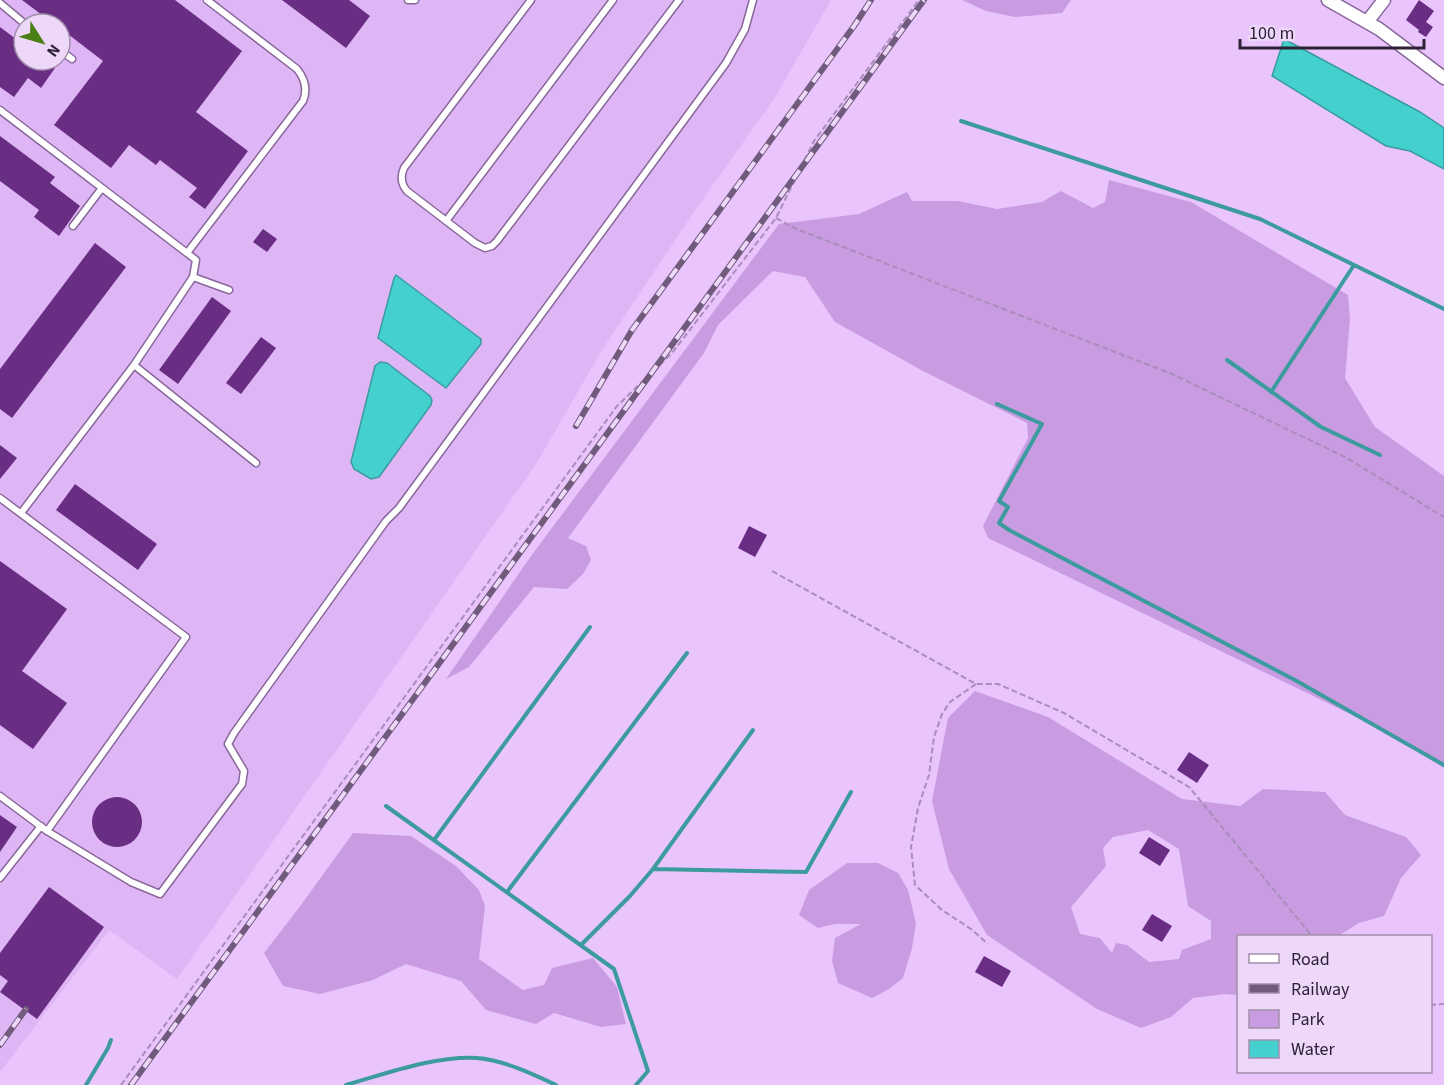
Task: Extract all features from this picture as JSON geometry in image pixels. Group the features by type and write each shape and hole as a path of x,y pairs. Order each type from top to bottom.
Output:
{"street":[{"path":"1328,0 1367,22 1444,78"},
{"path":"1367,22 1384,0"}],"lane":[{"path":"187,253 303,101 306,92 305,82 297,69 207,0"},
{"path":"408,0 415,0"},
{"path":"531,0 401,174 403,187 407,191 475,243 485,248 492,246 679,0"},
{"path":"446,221 613,0"},
{"path":"0,796 47,831 131,882 160,894 242,784 244,771 228,744 234,733 386,521 399,508 726,63 745,29 753,0"},
{"path":"0,110 196,260 193,277 134,365 21,513"},
{"path":"73,226 102,188"},
{"path":"193,277 229,290"},
{"path":"134,365 256,463"},
{"path":"0,498 186,637 47,831"},
{"path":"0,878 41,826"}],"path":[{"path":"121,1085 617,406 672,353 776,218 814,141 919,0"},
{"path":"776,218 794,228 1172,374 1345,457 1444,517"},
{"path":"772,571 976,684 998,684 1064,713 1189,787 1311,935"},
{"path":"976,684 950,702 942,714 934,738 929,775 918,808 911,847 915,885 942,910 971,929 988,944"}],"shaded area":[{"path":"0,0 831,0 774,99 696,209 602,350 538,461 177,979 109,930 0,1072"}],"green space":[{"path":"962,0 1071,0 1062,13 1015,17 986,11"},
{"path":"1109,180 1191,202 1348,295 1350,320 1345,378 1375,427 1444,476 1444,768 1379,728 988,538 983,526 1028,438 1027,423 923,371 835,322 805,277 773,271 718,325 704,353 568,538 586,546 591,560 583,574 567,589 534,587 469,667 446,679 531,556 779,224 859,214 907,192 912,201 958,201 997,209 1042,202 1061,191 1093,208 1105,202"},
{"path":"975,691 1048,717 1182,799 1240,806 1263,789 1325,792 1345,815 1406,837 1421,855 1401,878 1384,916 1359,923 1340,935 1237,935 1237,995 1193,998 1171,1017 1141,1028 1097,1009 987,935 949,869 932,801 948,718","holes":["1148,830 1179,849 1188,906 1211,921 1211,939 1182,950 1179,959 1149,962 1127,945 1116,943 1112,953 1100,938 1080,934 1071,907 1106,866 1103,848 1113,837"]},
{"path":"353,833 411,836 456,866 479,890 485,906 479,959 523,990 544,985 552,968 593,958 617,987 626,1024 601,1027 554,1013 536,1024 486,1010 461,981 406,964 373,980 320,994 283,986 264,953"},
{"path":"847,863 878,863 898,873 908,890 916,923 912,948 903,978 872,998 838,983 832,961 835,938 861,924 835,924 818,928 799,915 809,890"}],"water":[{"path":"1284,39 1420,112 1444,128 1444,169 1410,151 1386,146 1272,76"},
{"path":"396,275 481,339 481,344 446,388 378,338"},
{"path":"380,362 387,363 430,396 432,400 431,405 379,477 371,479 354,469 351,462 375,366"}],"building":[{"path":"22,0 175,0 242,51 196,112 248,151 205,209 189,197 197,188 160,160 156,165 129,145 111,168 54,125 103,61 72,37 72,12 38,12"},
{"path":"282,0 349,0 370,16 346,48"},
{"path":"1419,0 1434,11 1426,22 1433,27 1426,37 1406,20"},
{"path":"0,27 12,36 12,72 52,72 41,88 28,78 14,97 0,87"},
{"path":"0,136 55,177 50,183 80,206 59,236 34,217 39,210 0,181"},
{"path":"263,229 277,239 267,252 253,242"},
{"path":"95,243 126,267 12,418 0,409 0,369"},
{"path":"212,297 231,311 178,384 159,370"},
{"path":"261,337 276,348 241,394 226,383"},
{"path":"0,445 17,458 0,479"},
{"path":"75,484 157,544 138,570 56,510"},
{"path":"749,526 767,535 755,557 738,548"},
{"path":"0,561 67,609 22,671 67,703 33,749 0,725"},
{"path":"1189,752 1209,765 1197,783 1177,770"},
{"path":"117,797 131,801 138,808 142,822 138,836 131,843 117,847 103,843 96,836 92,822 96,808 103,801"},
{"path":"0,815 17,827 0,852"},
{"path":"1149,837 1170,850 1160,866 1139,853"},
{"path":"49,887 104,927 37,1019 0,992 8,981 0,975 0,953"},
{"path":"1152,914 1172,926 1162,942 1142,930"},
{"path":"984,956 1011,971 1002,987 975,972"}],"waterway":[{"path":"961,121 1260,219 1444,309"},
{"path":"1271,392 1354,265"},
{"path":"1227,360 1321,427 1380,455"},
{"path":"997,404 1042,424 999,501 1008,507 999,523 1295,680 1444,765"},
{"path":"434,840 590,627"},
{"path":"507,892 687,653"},
{"path":"582,944 630,896 653,869 753,730"},
{"path":"653,869 806,872 851,792"},
{"path":"386,806 614,969 648,1071 636,1085"},
{"path":"86,1085 111,1040"},
{"path":"346,1085 427,1062 460,1058 487,1059 528,1072 556,1085"}],"railway":[{"path":"576,426 632,330 871,0"},
{"path":"131,1085 924,0"},
{"path":"0,1045 26,1009"}]}
